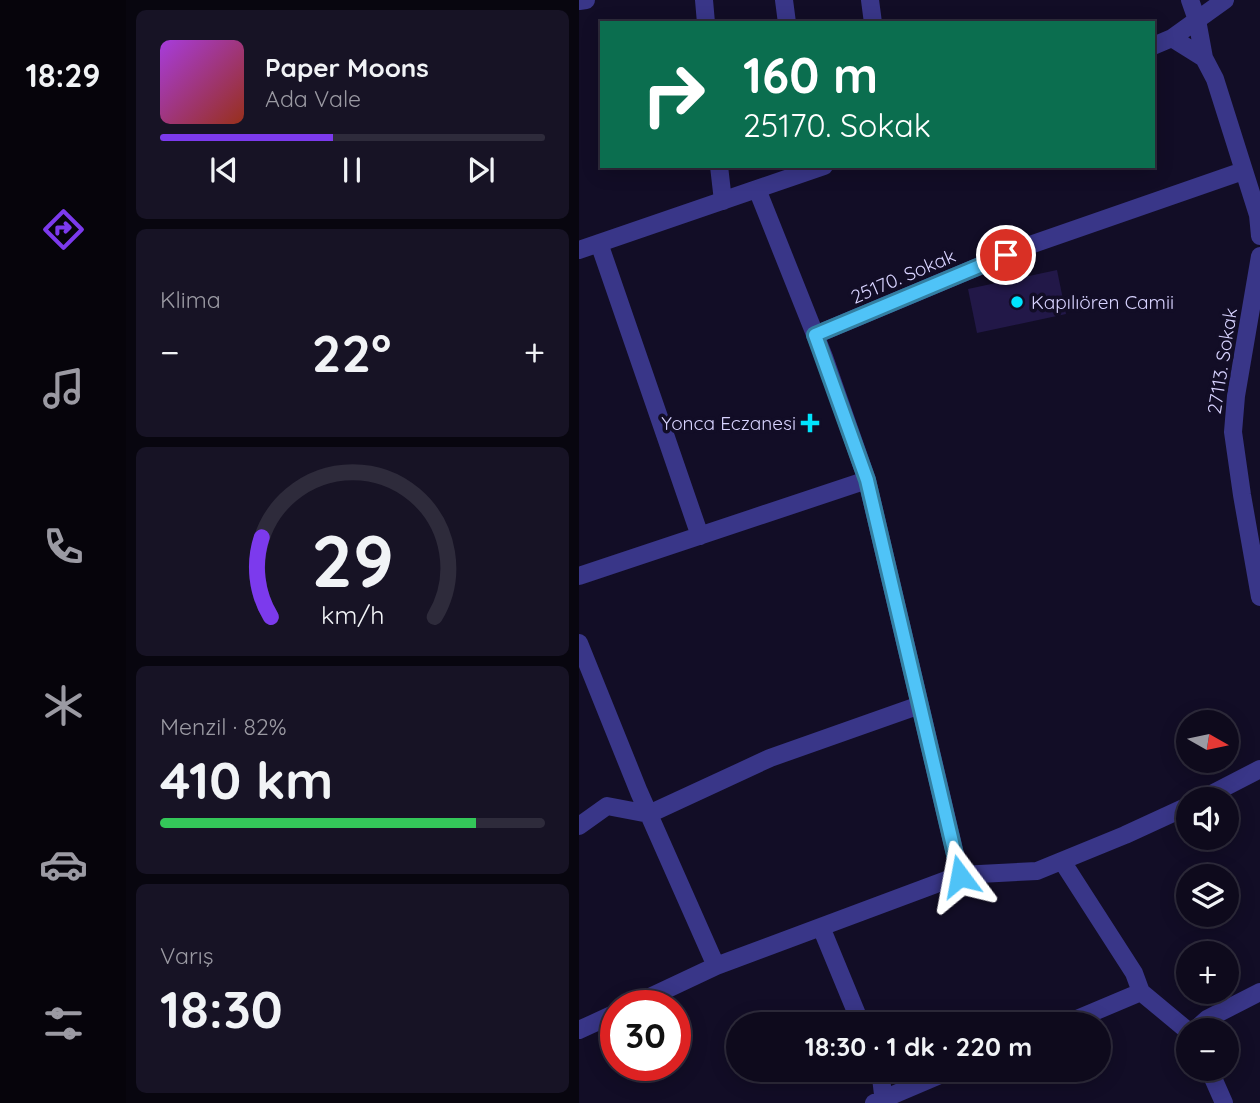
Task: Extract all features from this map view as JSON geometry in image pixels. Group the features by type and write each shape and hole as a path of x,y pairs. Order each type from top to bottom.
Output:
{"street":[{"path":"579,1 586,0"},
{"path":"704,0 706,21"},
{"path":"784,0 787,21"},
{"path":"870,0 873,21"},
{"path":"1190,0 1197,20 1204,58 1215,79 1250,176 1260,236"},
{"path":"1155,45 1172,38 1225,0"},
{"path":"1172,38 1204,58"},
{"path":"720,168 723,201"},
{"path":"579,250 812,168"},
{"name":"25170. Sokak","path":"815,335 1030,245 1250,176"},
{"path":"757,189 815,335 867,480 960,876"},
{"path":"599,243 700,536"},
{"name":"27113. Sokak","path":"1260,256 1258,283 1236,396 1233,432 1260,597"},
{"path":"579,576 867,480"},
{"path":"579,643 649,814 716,967"},
{"path":"579,826 607,806 649,814 770,758 920,705"},
{"path":"1225,787 1260,769"},
{"path":"666,990 716,967 960,876 1037,871 1176,812"},
{"path":"1062,861 1134,973 1141,992 1176,1021"},
{"path":"821,927 856,1012"},
{"path":"1093,1012 1141,992"},
{"path":"1209,1018 1260,992"},
{"path":"579,1030 600,1020"},
{"path":"1212,1081 1217,1100"},
{"path":"880,1082 881,1101 924,1082"}],"building":[{"name":"Kapılıören Camii","path":"1057,270 1066,314 977,333 968,289"}],"place":[{"name":"Kapılıören Camii","path":"1017,302"},
{"name":"Yonca Eczanesi","path":"810,423"}],"route":[{"path":"960,876 867,480 815,335 1006,255"}]}
